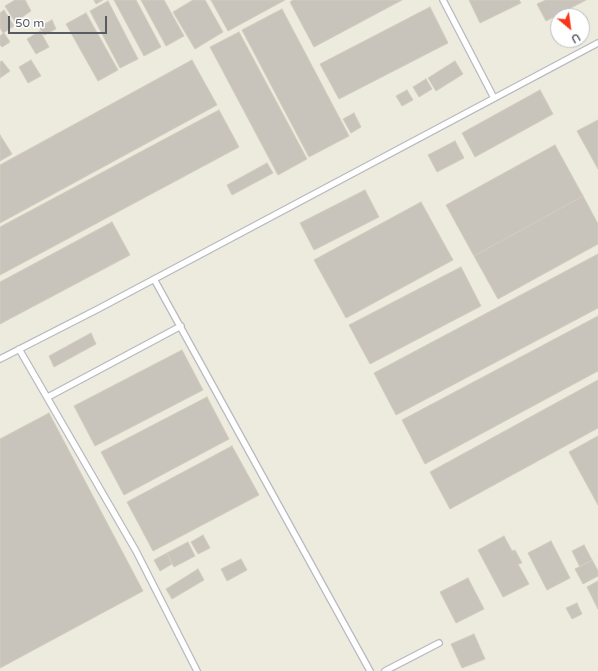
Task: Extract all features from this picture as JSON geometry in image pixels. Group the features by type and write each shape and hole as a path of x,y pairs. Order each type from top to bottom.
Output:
{"lane":[{"path":"443,0 494,98"},
{"path":"0,359 154,279 598,43"},
{"path":"154,279 370,671"},
{"path":"48,397 181,326"},
{"path":"19,349 136,550 197,671"},
{"path":"385,671 439,643"}],"building":[{"path":"15,0 25,0 31,11 15,22 5,6"},
{"path":"94,0 103,0 96,4"},
{"path":"114,0 136,0 161,47 144,56"},
{"path":"141,0 164,0 184,36 166,46"},
{"path":"193,0 205,0 223,32 195,49 173,12"},
{"path":"211,0 285,0 228,31"},
{"path":"293,0 402,0 314,47 290,2"},
{"path":"469,0 519,0 521,3 480,23"},
{"path":"546,0 586,0 571,8 550,8 550,19 546,21 537,4"},
{"path":"108,1 138,59 120,68 90,11"},
{"path":"430,7 448,43 339,99 320,64"},
{"path":"282,9 349,136 309,157 242,30"},
{"path":"4,10 14,26 3,33 0,28 0,13"},
{"path":"86,13 118,70 98,81 66,24"},
{"path":"52,20 56,29 44,35 39,27"},
{"path":"40,31 49,47 36,54 27,39"},
{"path":"239,32 307,159 278,175 210,47"},
{"path":"4,33 10,42 2,47 0,45 0,36"},
{"path":"31,60 41,76 28,83 19,67"},
{"path":"192,60 217,105 0,223 0,165"},
{"path":"2,61 10,71 0,78 0,62"},
{"path":"455,61 463,74 436,91 428,78"},
{"path":"426,79 432,89 419,97 413,87"},
{"path":"407,90 413,100 402,106 396,96"},
{"path":"540,90 553,114 475,157 462,133"},
{"path":"219,110 239,147 0,275 0,227"},
{"path":"354,113 361,127 351,133 343,119"},
{"path":"598,120 598,169 577,131"},
{"path":"0,135 12,154 0,161"},
{"path":"455,141 464,158 437,172 428,155"},
{"path":"555,145 583,196 474,256 446,205"},
{"path":"267,163 273,173 232,195 227,185"},
{"path":"365,190 379,217 314,250 300,223"},
{"path":"583,196 598,224 598,244 498,299 474,256"},
{"path":"421,202 453,260 346,318 314,260"},
{"path":"112,222 130,255 0,324 0,282"},
{"path":"598,254 598,308 396,415 374,373"},
{"path":"461,267 481,306 370,364 349,325"},
{"path":"598,316 598,371 425,464 402,420"},
{"path":"91,333 96,344 54,367 49,356"},
{"path":"182,350 203,390 95,446 74,406"},
{"path":"598,380 598,428 450,509 430,472"},
{"path":"207,397 229,439 124,495 101,452"},
{"path":"49,413 143,591 0,668 0,439"},
{"path":"598,436 598,505 569,452"},
{"path":"232,446 259,495 153,551 127,502"},
{"path":"203,535 210,548 198,554 191,542"},
{"path":"504,536 512,551 515,550 522,563 518,564 529,584 503,597 478,550"},
{"path":"551,541 570,578 547,590 528,553"},
{"path":"188,542 195,556 174,567 167,553"},
{"path":"584,545 592,560 580,567 572,551"},
{"path":"167,553 172,564 160,571 154,560"},
{"path":"241,559 247,570 227,581 221,569"},
{"path":"592,560 598,571 598,576 583,584 575,569"},
{"path":"198,569 204,580 172,599 166,589"},
{"path":"468,578 484,609 456,623 440,592"},
{"path":"598,581 598,609 587,587"},
{"path":"577,603 582,614 572,619 566,608"},
{"path":"474,634 485,659 462,668 451,644"}]}
